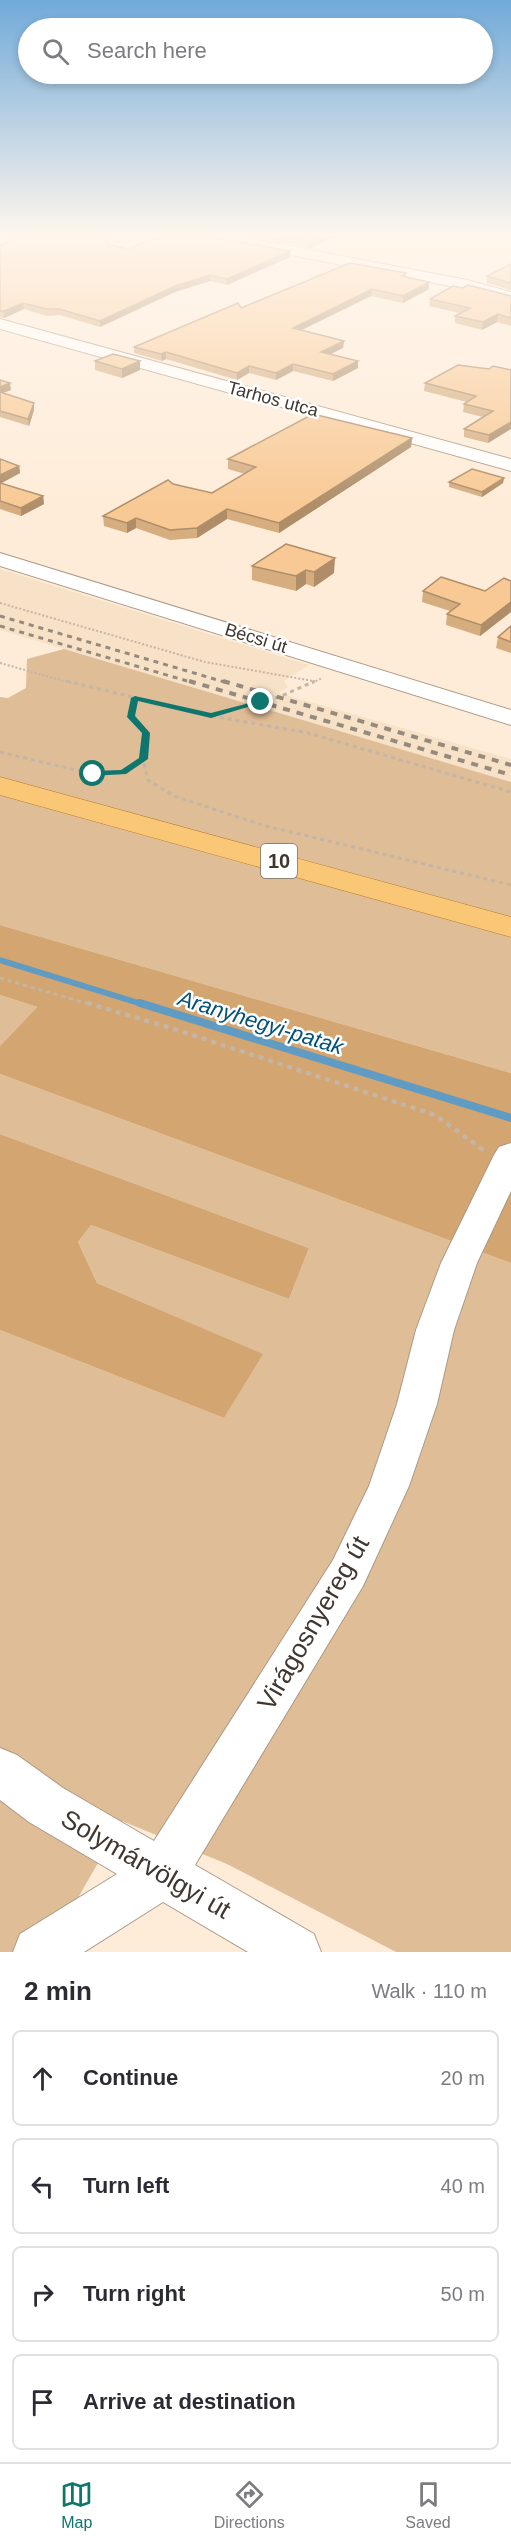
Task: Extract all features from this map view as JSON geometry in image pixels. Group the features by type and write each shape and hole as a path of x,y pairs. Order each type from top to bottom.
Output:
{"main road":[{"name":"10","path":"0,786 424,901 511,927"}],"street":[{"name":"Tarhos utca","path":"11,327 511,465"},
{"name":"Bécsi út","path":"0,559 511,718"},
{"name":"Virágosnyereg út","path":"38,1952 162,1874 348,1573 389,1486 417,1404 435,1330 459,1263 508,1161"},
{"name":"Solymárvölgyi út","path":"0,1771 46,1805 296,1952"}],"path":[{"path":"0,603 205,662 315,682"},
{"path":"0,663 211,716 308,733 511,792"},
{"path":"211,716 279,698 343,666"},
{"path":"135,698 130,717 146,733 143,759 148,780 174,796 262,825 511,885"},
{"path":"0,752 93,774 123,773 143,759"},
{"path":"0,978 171,1028 435,1115 508,1161"}],"shaded area":[{"path":"0,569 309,665 284,681 288,687 279,693 511,759 511,782 0,630"},
{"path":"64,649 511,782 511,1073 0,925 0,697 8,698 26,688 27,659"},
{"path":"0,925 511,1073 511,1263 0,1074 0,1046 37,1007 0,995"},
{"path":"0,995 37,1007 0,1046"},
{"path":"0,1074 511,1263 511,1952 396,1952 227,1864 122,1821 63,1924 16,1952 0,1952 0,1330 224,1418 262,1354 97,1283 78,1242 91,1225 289,1299 309,1248 0,1134"},
{"path":"0,1134 309,1248 289,1299 91,1225 78,1242 97,1283 263,1354 224,1418 0,1330"}],"building":[{"path":"181,327 295,327 293,328 344,341 321,352 358,361 333,374 293,364 276,373 249,366 237,373 166,352 161,354 134,347"},
{"path":"113,354 140,361 122,369 95,361"},
{"path":"458,365 489,369 493,366 511,370 511,422 489,435 464,429 493,411 464,404 476,396 425,383"},
{"path":"0,380 10,383 0,387"},
{"path":"0,392 34,403 28,419 0,411"},
{"path":"313,414 412,438 279,523 227,509 197,528 170,530 136,518 127,523 103,516 168,480 173,484 212,493 256,467 228,459"},
{"path":"0,459 19,466 0,475"},
{"path":"472,469 504,478 482,492 449,482"},
{"path":"0,483 43,496 21,508 0,501"},
{"path":"286,544 335,558 314,572 306,570 296,576 252,566"},
{"path":"441,577 485,591 504,578 511,581 511,602 481,625 447,614 460,604 423,591"},
{"path":"511,626 511,642 498,637"}],"waterway":[{"name":"Aranyhegyi-patak","path":"0,960 145,1005"},
{"name":"Aranyhegyi-patak","path":"140,1003 511,1118"}],"railway":[{"path":"0,616 228,683"},
{"path":"0,626 194,683"},
{"path":"189,681 511,775"},
{"path":"223,681 511,765"}],"route":[{"path":"93,774 123,773 143,759 146,749 146,733 130,717 135,698 211,716 261,702"}]}
